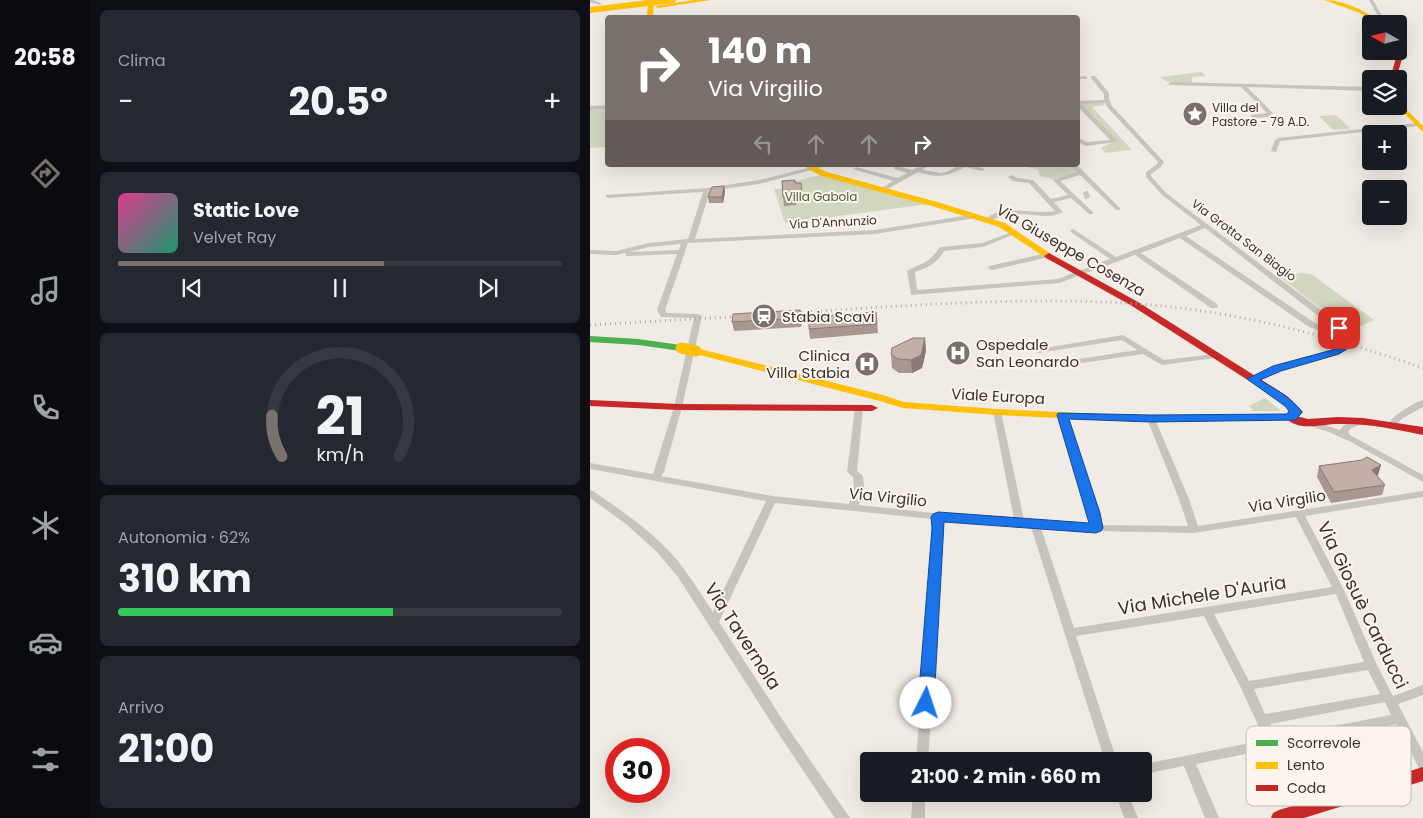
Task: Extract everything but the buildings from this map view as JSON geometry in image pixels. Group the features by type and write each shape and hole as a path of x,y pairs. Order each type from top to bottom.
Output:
{"main road":[{"path":"595,7 673,0"},
{"path":"649,6 708,0"},
{"path":"1327,0 1365,15"},
{"path":"1407,113 1420,128"},
{"name":"Via Giuseppe Cosenza","path":"810,167 882,190 976,216 1014,232 1048,255 1135,304 1283,398 1294,415"},
{"path":"590,338 638,342 696,351 854,392 872,403"},
{"path":"590,403 678,407 872,403"},
{"name":"Viale Europa","path":"872,403 997,412 1151,419 1294,415 1309,420 1361,421"},
{"path":"1361,421 1423,430"},
{"path":"1411,778 1423,774"},
{"path":"1287,817 1318,806"}],"street":[{"path":"590,0 595,7"},
{"path":"1371,0 1379,15"},
{"path":"616,5 649,6"},
{"path":"1080,78 1089,78"},
{"name":"Via Grotta San Biagio","path":"1089,78 1107,94 1106,101 1161,162 1159,166 1148,173 1152,182 1164,194 1205,226 1334,324 1343,335"},
{"path":"1170,84 1362,89"},
{"path":"1242,85 1270,113 1268,115 1253,116"},
{"path":"1080,104 1106,101"},
{"path":"1080,106 1116,141 1080,145"},
{"path":"590,108 605,107"},
{"path":"1080,116 1089,115"},
{"path":"1274,152 1278,140 1420,128"},
{"path":"1080,141 1086,144"},
{"path":"608,196 707,190 810,167"},
{"path":"898,167 896,168 937,176 954,172 961,167"},
{"path":"882,190 922,167"},
{"path":"973,167 982,169"},
{"path":"1076,167 1098,192 1118,209"},
{"path":"856,169 897,180"},
{"path":"1081,173 1056,180 1091,214"},
{"path":"988,220 1010,211 1039,215 1060,212 1031,181 1015,180 1011,177"},
{"path":"655,478 659,472 678,407 698,316 664,315 661,310 681,252 688,242 707,190"},
{"path":"1049,200 1098,192"},
{"name":"Via D'Annunzio","path":"616,253 650,245 875,232 976,216"},
{"path":"1014,232 984,244 941,249 938,256 926,267 911,271 914,293 1059,281 1078,272 1205,226"},
{"path":"1073,230 1114,259"},
{"path":"1180,235 1312,326 1343,335 1346,339 1344,346 1336,352 1277,368 1252,379"},
{"path":"590,252 621,254 681,252"},
{"path":"1135,252 1214,306"},
{"path":"992,268 1048,255"},
{"path":"1038,351 1123,337 1162,363 1215,356"},
{"path":"1049,366 1145,351"},
{"path":"852,508 859,487 858,476 852,472 872,403"},
{"path":"1392,424 1400,416 1423,403"},
{"path":"997,412 1020,524"},
{"path":"1062,415 1094,513 1096,528"},
{"path":"1151,419 1184,499 1194,530"},
{"path":"1309,420 1346,436 1423,479"},
{"path":"1346,436 1344,432 1347,427 1361,421"},
{"name":"Via Virgilio","path":"590,466 772,499 938,517 1096,528 1194,530 1423,494"},
{"name":"Via Tavernola","path":"590,493 630,522 661,549 682,574 784,732 843,818"},
{"path":"713,622 772,499"},
{"name":"Via Giosuè Carducci","path":"1299,514 1339,590 1371,665 1403,726"},
{"path":"923,752 938,517"},
{"path":"1035,524 1108,752"},
{"name":"Via Michele D'Auria","path":"1069,634 1339,590"},
{"path":"1208,612 1265,726"},
{"path":"1246,686 1371,665"},
{"path":"1262,720 1390,699 1423,690"},
{"path":"1359,726 1399,718"},
{"name":"Via Giosuè Carducci","path":"1411,741 1423,764"},
{"path":"1152,767 1246,748"},
{"path":"1188,760 1212,818"},
{"path":"918,818 919,802"},
{"path":"1125,802 1131,818"},
{"path":"1303,806 1305,810"}],"green space":[{"path":"1201,72 1206,76 1192,77 1192,82 1184,84 1171,83 1160,77"},
{"path":"1101,101 1105,105 1092,107 1132,150 1105,153 1101,148 1115,141 1080,106 1080,104"},
{"path":"605,109 605,147 590,148 590,110"},
{"path":"1336,115 1351,129 1333,130 1319,116"},
{"path":"1025,167 1076,167 1081,173 1056,180 1040,176 1038,169"},
{"name":"Villa Gabola","path":"824,174 929,204 785,223 774,189 796,188 796,181"},
{"path":"1300,273 1311,274 1374,320 1348,332 1343,327 1359,318 1351,313 1333,318 1281,278"},
{"path":"1265,398 1281,411 1253,411 1249,406"}],"tunnel":[{"path":"1084,196 1089,194"}],"railway":[{"path":"786,313 1022,301 1069,301 1163,306 1229,315 1295,329 1423,368"},
{"path":"590,325 746,316"}],"traffic: fast":[{"path":"590,339 638,342 681,348"},
{"path":"1141,419 1292,418"}],"traffic: slow":[{"path":"650,15 651,0"},
{"path":"590,10 673,0"},
{"path":"658,6 708,0"},
{"path":"1327,0 1366,15"},
{"path":"1407,113 1423,130"},
{"path":"810,167 824,174 938,205 1002,225 1049,256"},
{"path":"681,348 696,351"},
{"path":"696,351 854,392"},
{"path":"854,392 879,397 903,405 1141,419"}],"traffic: jam":[{"path":"1396,70 1399,60"},
{"path":"1049,256 1135,304 1283,398 1297,412"},
{"path":"590,403 678,407 872,408"},
{"path":"1292,418 1308,423 1338,420 1363,421 1423,431"},
{"path":"1411,778 1423,774"},
{"path":"1279,818 1318,806"}],"place":[{"name":"Villa del Pastore - 79 A.D.","path":"1195,114"},
{"name":"Stabia Scavi","path":"764,316"},
{"name":"Ospedale San Leonardo","path":"958,353"},
{"name":"Clinica Villa Stabia","path":"867,364"}],"route":[{"path":"926,703 938,517 1096,528 1094,513 1062,415 1151,419 1292,418 1292,414 1296,412 1283,398 1252,379 1277,368 1336,352 1344,346 1346,339 1339,328"}]}
